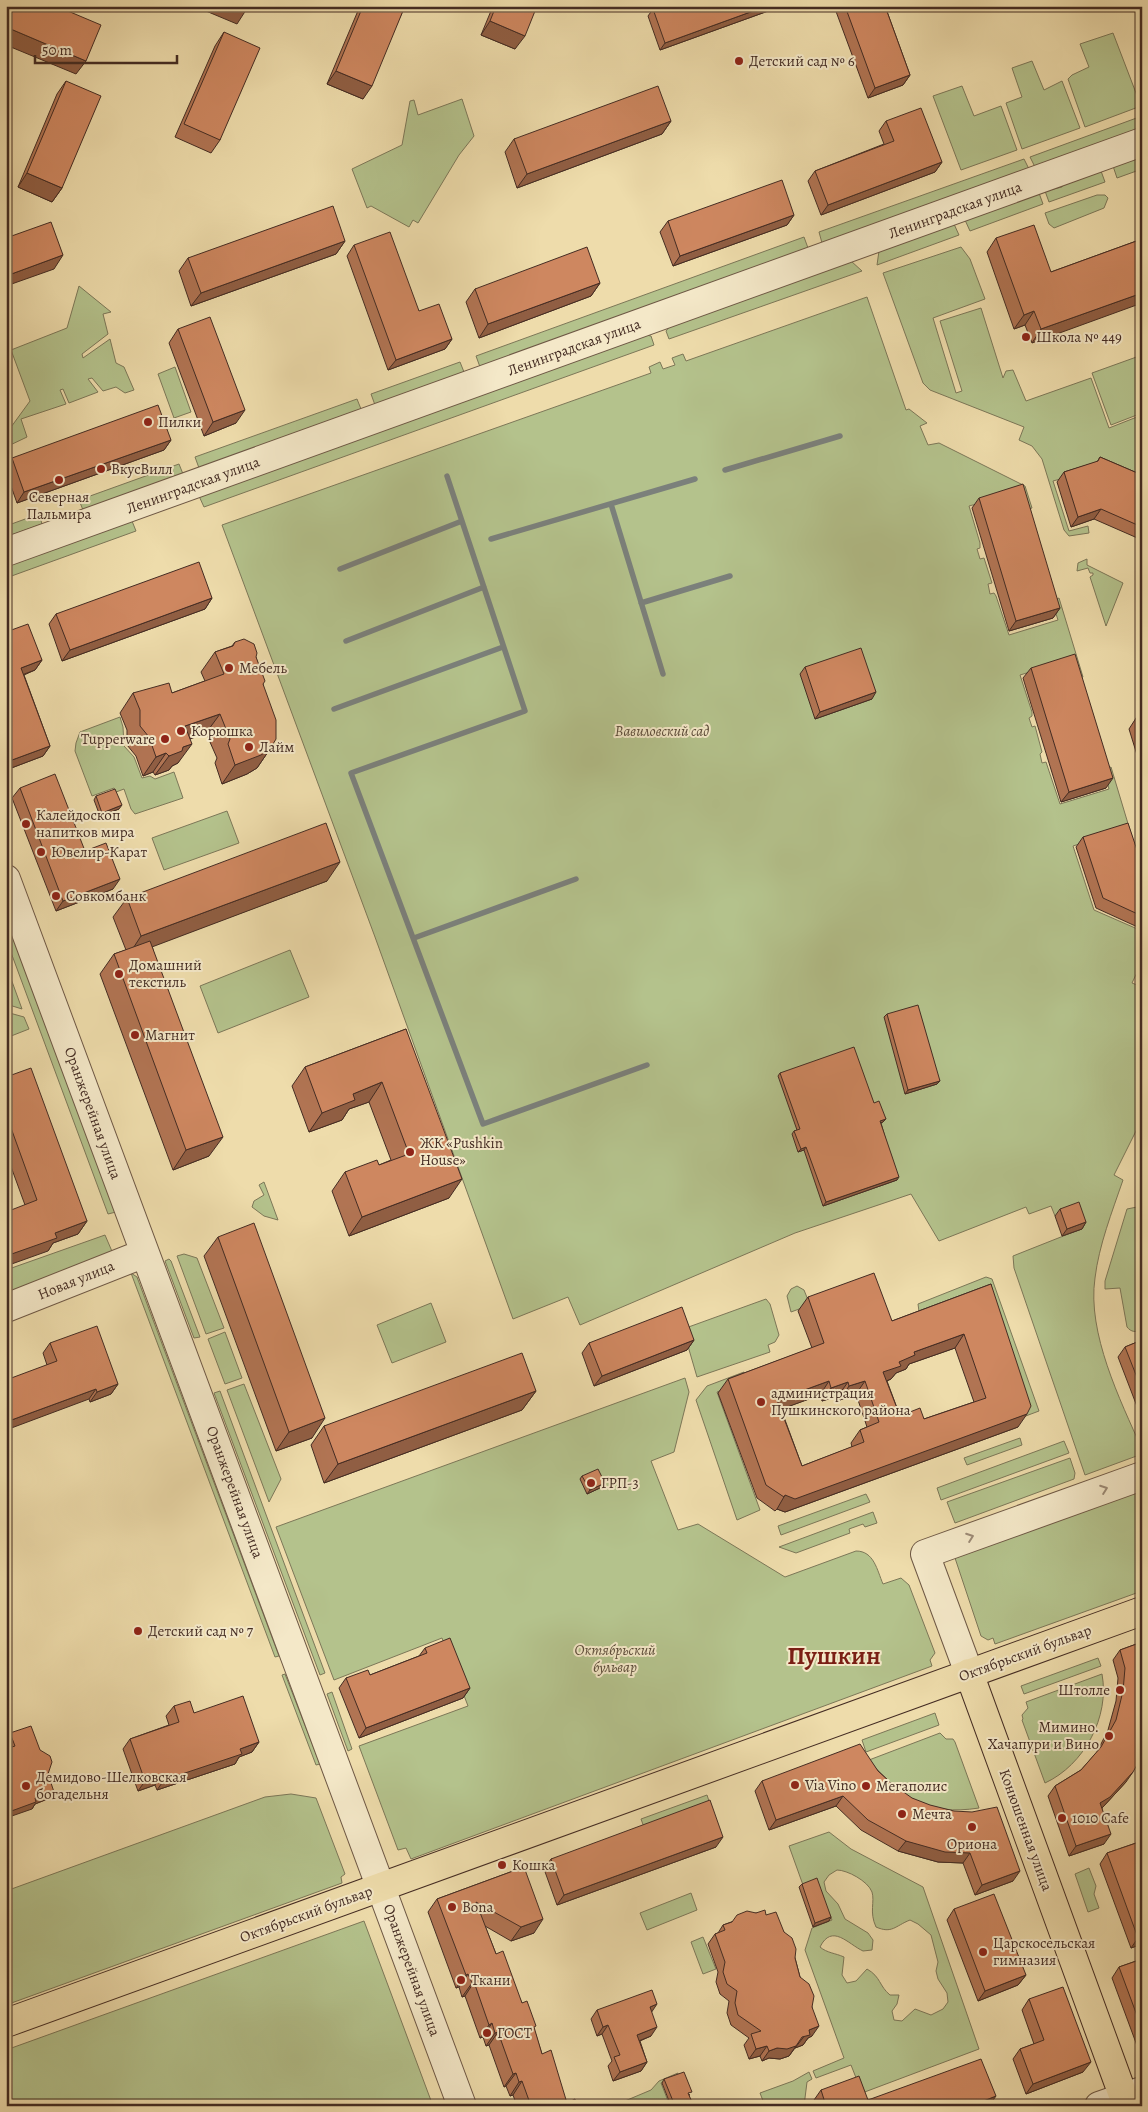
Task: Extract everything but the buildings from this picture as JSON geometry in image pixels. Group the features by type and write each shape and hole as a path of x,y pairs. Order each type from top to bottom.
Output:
{"main road":[{"name":"Октябрьский бульвар","path":"6,2023 1142,1610"},
{"name":"Конюшенная улица","path":"968,1673 1123,2100"}],"street":[{"name":"Ленинградская улица","path":"6,552 1142,142"},
{"name":"Оранжерейная улица","path":"6,879 462,2106"},
{"name":"Новая улица","path":"6,1308 146,1253"},
{"name":"Конюшенная улица","path":"968,1673 924,1554 1142,1476"}],"green space":[{"path":"1113,33 1141,106 1085,127 1068,79 1089,67 1080,44"},
{"path":"1032,61 1044,90 1062,81 1080,128 1022,149 1006,103 1022,97 1012,68"},
{"path":"962,86 974,116 1001,106 1017,150 961,170 933,96"},
{"path":"462,99 474,136 459,155 418,223 413,220 409,227 371,206 367,208 352,169 402,145 410,101 414,100 418,115"},
{"path":"1142,116 1142,128 1035,167 1030,157"},
{"path":"1142,156 1142,169 1117,178 1113,166"},
{"path":"1024,159 1029,169 822,243 819,232"},
{"path":"1101,171 1105,182 1049,202 1045,191 1062,187 1064,184"},
{"path":"1039,193 1043,204 970,231 965,220"},
{"path":"1097,195 1105,195 1108,198 1104,208 1054,228 1049,224 1045,213"},
{"path":"954,224 959,235 877,265 879,251"},
{"path":"804,237 808,248 480,367 476,356"},
{"path":"961,247 970,259 985,299 933,318 956,393 962,391 940,321 981,308 1003,378 1006,371 1013,370 1026,401 1091,378 1109,428 1142,415 1142,486 1089,471 1053,481 1069,531 1088,526 1089,533 1069,536 1064,530 1042,459 1032,446 1019,440 1024,427 930,390 923,383 883,273"},
{"path":"851,261 862,271 669,339 666,331 670,326"},
{"path":"79,286 111,312 103,314 108,334 82,354 83,358 110,339 116,363 124,367 134,390 125,393 116,387 103,391 92,378 88,379 98,392 69,403 63,389 60,390 66,404 21,419 27,437 6,447 6,434 30,401 11,350 67,328"},
{"name":"Вавиловский сад","path":"867,297 906,410 909,409 927,423 920,426 928,445 939,443 1025,486 1032,508 1026,510 1017,493 969,506 980,543 980,548 977,549 980,559 984,558 992,583 988,584 990,594 994,593 996,596 1009,635 1058,620 1052,601 1059,598 1083,677 1076,679 1070,660 1020,675 1032,712 1032,716 1029,718 1032,727 1035,726 1042,752 1040,754 1042,763 1046,762 1060,804 1109,789 1104,770 1111,767 1135,847 1122,830 1073,846 1094,910 1142,931 1142,962 1132,983 1142,987 1142,1119 1114,1175 1123,1180 1100,1253 1095,1278 1094,1299 1096,1321 1107,1366 1142,1449 1142,1454 1085,1475 1014,1268 1013,1256 1081,1229 1055,1216 1051,1206 1029,1214 1026,1207 939,1241 911,1194 795,1233 580,1325 568,1297 513,1319 375,937 222,525 651,373 649,367 660,362 663,369 675,365 672,358 683,354 686,361"},
{"path":"646,335 651,336 654,345 204,507 199,496"},
{"path":"1142,355 1142,413 1111,425 1092,373"},
{"path":"460,362 464,372 375,405 371,394"},
{"path":"175,367 191,412 174,418 158,374"},
{"path":"357,399 361,409 199,468 195,457"},
{"path":"179,464 183,474 83,510 79,500"},
{"path":"39,514 42,524 6,537 6,526"},
{"path":"132,521 136,531 6,578 6,566"},
{"path":"1087,559 1087,565 1123,583 1106,626 1090,577 1093,573 1090,573 1088,568 1077,571 1078,563"},
{"path":"120,717 123,727 124,746 134,757 142,778 150,776 155,779 174,772 183,798 135,814 131,809 124,789 116,792 114,788 92,796 75,751 76,743 80,732"},
{"path":"227,811 239,843 164,870 152,838"},
{"path":"6,917 116,1212 108,1214 6,939"},
{"path":"290,950 309,997 218,1033 200,986"},
{"path":"10,976 22,1009 6,1004 6,977"},
{"path":"6,1012 24,1017 29,1029 6,1038"},
{"path":"264,1182 278,1220 264,1216 252,1207 254,1201 264,1195 259,1185"},
{"path":"1142,1206 1142,1329 1134,1331 1127,1327 1120,1288 1105,1289 1105,1281 1127,1209"},
{"path":"105,1235 114,1256 16,1295 6,1290 6,1270"},
{"path":"184,1254 197,1258 224,1328 206,1334 177,1256"},
{"path":"169,1259 200,1337 194,1338 165,1261"},
{"path":"131,1273 137,1277 279,1656 275,1657"},
{"path":"986,1277 992,1279 1039,1411 1023,1417 987,1320 920,1319 918,1304"},
{"path":"797,1286 804,1290 810,1305 791,1312 787,1296 791,1289"},
{"path":"766,1299 770,1304 779,1335 775,1342 768,1345 770,1352 697,1377 683,1329"},
{"path":"431,1303 446,1342 392,1363 377,1325"},
{"path":"225,1332 242,1378 225,1384 208,1339"},
{"path":"744,1372 747,1381 717,1392 760,1510 737,1520 696,1400 707,1386"},
{"path":"685,1378 689,1392 674,1452 651,1461 678,1530 698,1524 785,1577 856,1551 867,1554 877,1567 883,1584 901,1578 909,1585 935,1653 930,1660 932,1666 411,1859 406,1848 398,1850 359,1746 468,1706 442,1638 334,1680 276,1527"},
{"path":"244,1384 281,1479 269,1502 227,1390"},
{"path":"220,1391 325,1673 320,1675 214,1393"},
{"path":"1020,1438 1022,1445 967,1465 964,1458"},
{"path":"1064,1441 1069,1453 941,1500 937,1488"},
{"path":"1070,1458 1075,1473 1074,1479 955,1523 947,1502"},
{"path":"1142,1490 1142,1591 995,1644 993,1638 988,1640 981,1636 955,1558"},
{"path":"866,1494 870,1502 781,1535 778,1526"},
{"path":"873,1512 877,1523 865,1527 863,1524 849,1529 850,1533 796,1553 779,1547"},
{"path":"1098,1658 1101,1666 1024,1694 1021,1686"},
{"path":"285,1674 320,1764 316,1765 282,1675"},
{"path":"1102,1674 1102,1707 1098,1723 1091,1738 1071,1764 1059,1775 1045,1783 1022,1720 1022,1715 1028,1708 1026,1702"},
{"path":"332,1692 352,1749 348,1751 327,1694"},
{"path":"935,1713 939,1725 866,1752 862,1740"},
{"path":"940,1733 946,1739 953,1739 955,1742 979,1808 945,1809 917,1801 893,1785 869,1760"},
{"path":"291,1794 316,1798 345,1874 341,1877 342,1883 6,2005 6,1891 265,1797"},
{"path":"707,1795 710,1804 645,1830 641,1819"},
{"path":"829,1832 851,1849 923,1887 979,2049 862,2093 851,2065 816,2078 813,2071 844,2058 805,1950 812,1928 832,1920 828,1910 803,1885 789,1846","holes":["837,1870 857,1877 870,1888 873,1896 873,1917 876,1927 886,1930 910,1920 931,1935 938,1962 936,1971 938,1979 947,1993 948,2002 943,2009 931,2015 915,2009 902,2021 894,2020 892,2011 897,2004 899,1995 890,1995 875,1975 867,1969 856,1981 847,1983 842,1975 844,1957 828,1952 820,1947 825,1940 835,1936 846,1940 863,1951 872,1950 873,1940 868,1933 845,1919 838,1904 826,1891 824,1882 829,1875"]},
{"path":"1089,1868 1096,1886 1094,1894 1099,1908 1088,1912 1075,1874"},
{"path":"691,1893 697,1910 647,1930 640,1913"},
{"path":"364,1921 433,2106 6,2106 6,2050"},
{"path":"703,1937 716,1969 703,1974 691,1942"},
{"path":"809,2072 812,2079 807,2082 804,2106 765,2106 760,2093 793,2081"},
{"path":"678,2073 678,2076 661,2083 670,2106 613,2106 651,2090 659,2081"}],"waterway":[{"path":"725,470 840,436"},
{"path":"447,476 525,711 351,773 483,1124 647,1065"},
{"path":"491,539 695,479"},
{"path":"611,504 663,674"},
{"path":"340,569 462,521"},
{"path":"641,603 730,576"},
{"path":"346,641 484,587"},
{"path":"334,709 503,647"},
{"path":"414,938 576,879"}],"place":[{"name":"Детский сад № 6","path":"739,61"},
{"name":"Школа № 449","path":"1026,337"},
{"name":"Пилки","path":"148,422"},
{"name":"ВкусВилл","path":"101,469"},
{"name":"Северная Пальмира","path":"59,480"},
{"name":"Мебель","path":"229,668"},
{"name":"Корюшка","path":"181,731"},
{"name":"Tupperware","path":"165,739"},
{"name":"Лайм","path":"249,747"},
{"name":"Калейдоскоп напитков мира","path":"26,824"},
{"name":"Ювелир-Карат","path":"41,852"},
{"name":"Совкомбанк","path":"56,896"},
{"name":"Домашний текстиль","path":"119,974"},
{"name":"Магнит","path":"135,1035"},
{"name":"ЖК «Pushkin House»","path":"410,1152"},
{"name":"администрация Пушкинского района","path":"761,1402"},
{"name":"ГРП-3","path":"591,1483"},
{"name":"Детский сад № 7","path":"138,1631"},
{"name":"Штолле","path":"1120,1690"},
{"name":"Мимино. Хачапури и Вино","path":"1109,1736"},
{"name":"Via Vino","path":"795,1785"},
{"name":"Демидово-Шелковская богадельня","path":"26,1786"},
{"name":"Мегаполис","path":"866,1786"},
{"name":"Мечта","path":"902,1814"},
{"name":"1010 Cafe","path":"1062,1818"},
{"name":"Ориона","path":"972,1827"},
{"name":"Кошка","path":"502,1865"},
{"name":"Bona","path":"452,1907"},
{"name":"Царскосельская гимназия","path":"983,1952"},
{"name":"Ткани","path":"461,1980"},
{"name":"ГОСТ","path":"487,2033"}],"district":[{"name":"Пушкин","path":"834,1656"}]}
